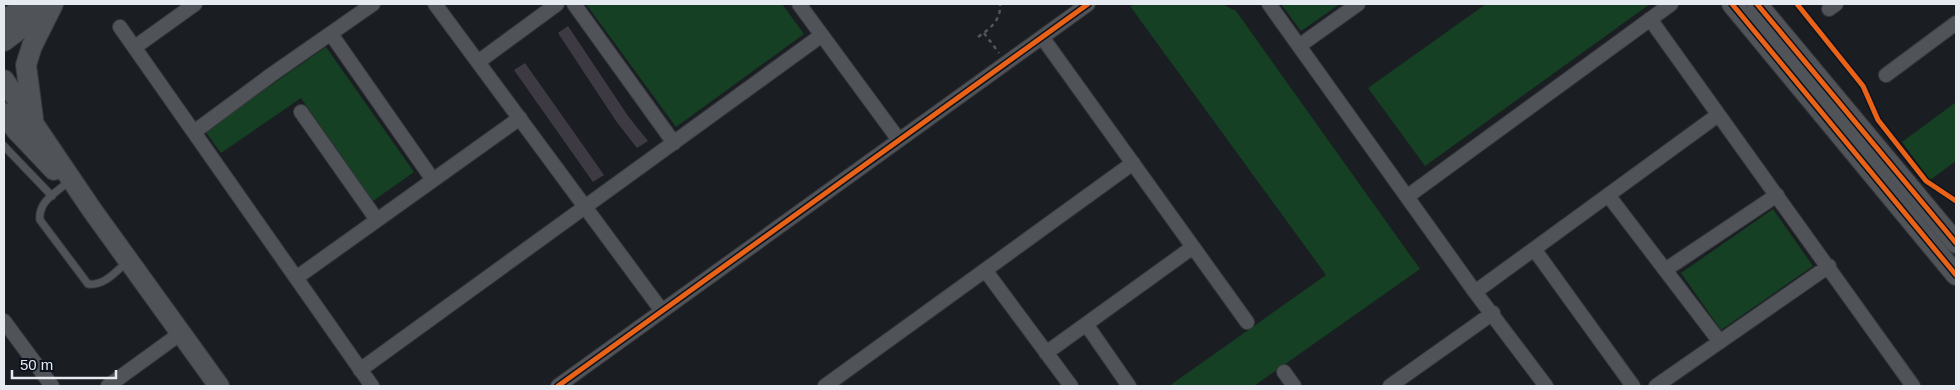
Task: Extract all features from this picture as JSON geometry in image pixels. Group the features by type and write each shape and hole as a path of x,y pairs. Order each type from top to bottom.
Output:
{"main road":[{"path":"4,21 28,4"},
{"path":"4,41 54,4"},
{"path":"18,125 26,65 32,46 54,4"},
{"path":"1732,4 1956,275"},
{"path":"1756,4 1956,243"},
{"path":"4,80 18,125 59,190 92,210"},
{"path":"4,113 18,125 92,210 219,386"}],"street":[{"path":"136,47 195,4"},
{"path":"194,132 271,75 373,4"},
{"path":"435,4 662,311"},
{"path":"478,62 557,4"},
{"path":"574,4 674,143"},
{"path":"800,4 899,140"},
{"path":"562,385 1088,4"},
{"path":"1269,4 1475,292 1493,313 1546,386"},
{"path":"1300,46 1358,4"},
{"path":"1408,196 1671,4"},
{"path":"1650,19 1829,266 1913,386"},
{"path":"1886,75 1956,23"},
{"path":"120,27 136,47 372,386"},
{"path":"331,34 433,180"},
{"path":"360,370 822,35"},
{"path":"1042,37 1247,322"},
{"path":"301,112 377,220"},
{"path":"1475,292 1718,115"},
{"path":"296,278 520,118"},
{"path":"825,386 1133,163"},
{"path":"1665,270 1777,195"},
{"path":"1608,196 1720,342"},
{"path":"1046,353 1193,247"},
{"path":"1534,249 1633,386"},
{"path":"1656,386 1829,266"},
{"path":"985,270 1071,386"},
{"path":"1390,386 1493,313"},
{"path":"4,321 52,386"},
{"path":"1086,324 1129,386"},
{"path":"108,386 180,333"},
{"path":"1284,372 1294,386"}],"lane":[{"path":"4,146 59,190 42,204 39,212 40,220 88,284 103,282 128,261"}],"path":[{"path":"978,37 996,22 1000,12 1000,4"},
{"path":"984,33 1006,63"}],"green space":[{"path":"586,4 782,4 804,34 676,127"},
{"path":"1138,4 1222,4 1236,11 1420,269 1254,386 1169,386 1326,275 1130,6"},
{"path":"1281,4 1340,4 1301,31"},
{"path":"1486,4 1650,4 1425,166 1368,88"},
{"path":"326,47 414,172 373,201 301,98 221,153 205,131"},
{"path":"1956,102 1956,161 1930,180 1902,142"},
{"path":"1773,209 1813,266 1721,330 1681,273"}],"building":[{"path":"568,26 628,116 648,141 637,148 616,121 558,33"},
{"path":"525,63 604,175 593,182 514,70"}],"cycle path":[{"path":"558,386 1088,4"},
{"path":"1732,4 1956,275"},
{"path":"1757,4 1956,243"},
{"path":"1797,4 1863,86 1878,120 1926,181 1956,201"}]}
